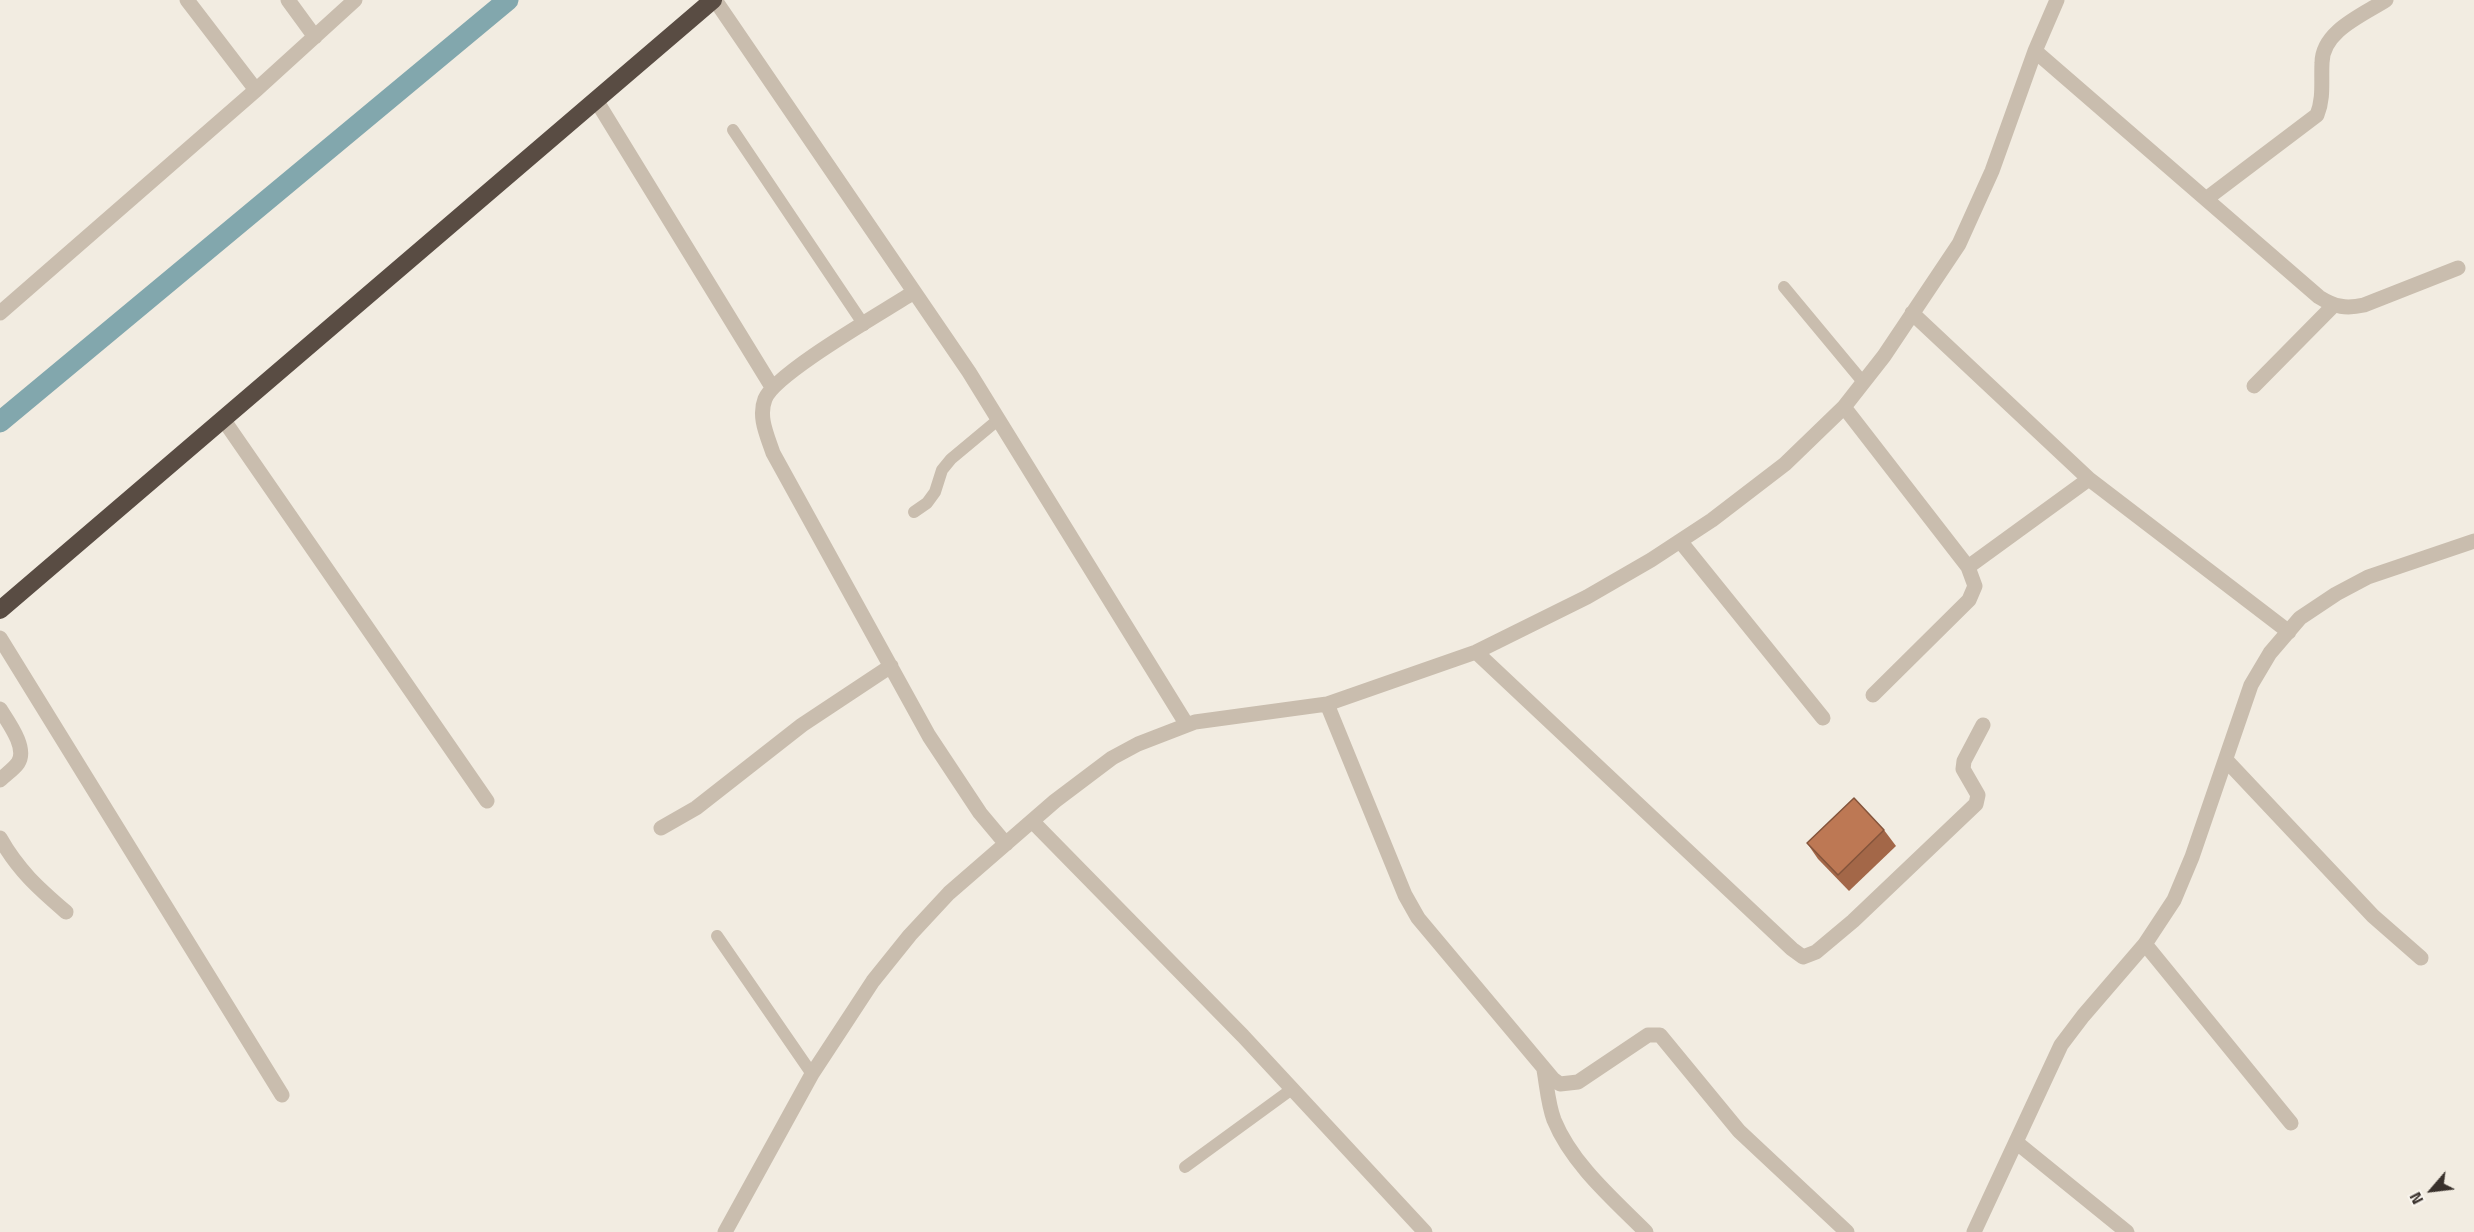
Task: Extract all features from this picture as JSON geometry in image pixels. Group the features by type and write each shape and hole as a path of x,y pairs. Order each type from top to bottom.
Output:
{"highway":[{"path":"0,610 714,0"}],"street":[{"path":"187,0 256,90"},
{"path":"288,0 315,37"},
{"path":"0,313 256,90 355,0"},
{"path":"714,0 999,419 1187,725"},
{"path":"725,1232 812,1074 873,981 910,935 949,893 1055,801 1112,758 1138,744 1187,725 1220,718 1327,704 1476,652 1587,597 1680,541 1761,484 1844,407 1931,288 1959,244 1992,171 2035,51 2057,0"},
{"path":"2206,199 2317,115 2322,102 2322,59 2326,47 2334,34 2386,0"},
{"path":"2035,51 2319,297 2333,306 2350,308 2364,305 2458,268"},
{"path":"596,100 772,387"},
{"path":"914,292 799,365 772,387 765,400 762,419 772,453 929,736 954,777 1006,844"},
{"path":"2254,386 2333,306"},
{"path":"1912,313 2090,479 2289,632"},
{"path":"1844,407 1968,567 1975,586 1970,600 1873,695"},
{"path":"223,419 488,801"},
{"path":"1968,567 2090,479"},
{"path":"1680,541 1823,718"},
{"path":"1974,1232 2061,1045 2145,944 2174,900 2192,857 2251,685 2270,653 2300,618 2336,594 2368,577 2474,541"},
{"path":"0,638 282,1095"},
{"path":"1476,652 1783,941 1803,957 1816,952 1853,921 1976,804 1978,795 1963,769 1964,761 1983,725"},
{"path":"661,828 696,808 802,725 891,666"},
{"path":"1327,704 1405,895 1418,918 1544,1070 1560,1084 1578,1082 1648,1035 1660,1035 1739,1131 1847,1232"},
{"path":"0,709 18,742 21,753 18,762 0,780"},
{"path":"2226,760 2373,916 2421,958"},
{"path":"1032,821 1243,1036 1425,1232"},
{"path":"0,838 13,862 25,876 66,912"},
{"path":"2145,944 2291,1123"},
{"path":"1544,1070 1548,1100 1555,1121 1576,1157 1646,1232"},
{"path":"2016,1142 2127,1232"}],"lane":[{"path":"733,130 864,325"},
{"path":"1784,287 1863,382"},
{"path":"914,513 927,503 935,492 942,470 951,459 999,419"},
{"path":"717,936 812,1074"},
{"path":"1185,1167 1292,1089"}],"building":[{"path":"1854,798 1884,830 1838,875 1807,843"}],"waterway":[{"path":"0,422 508,0"}]}
